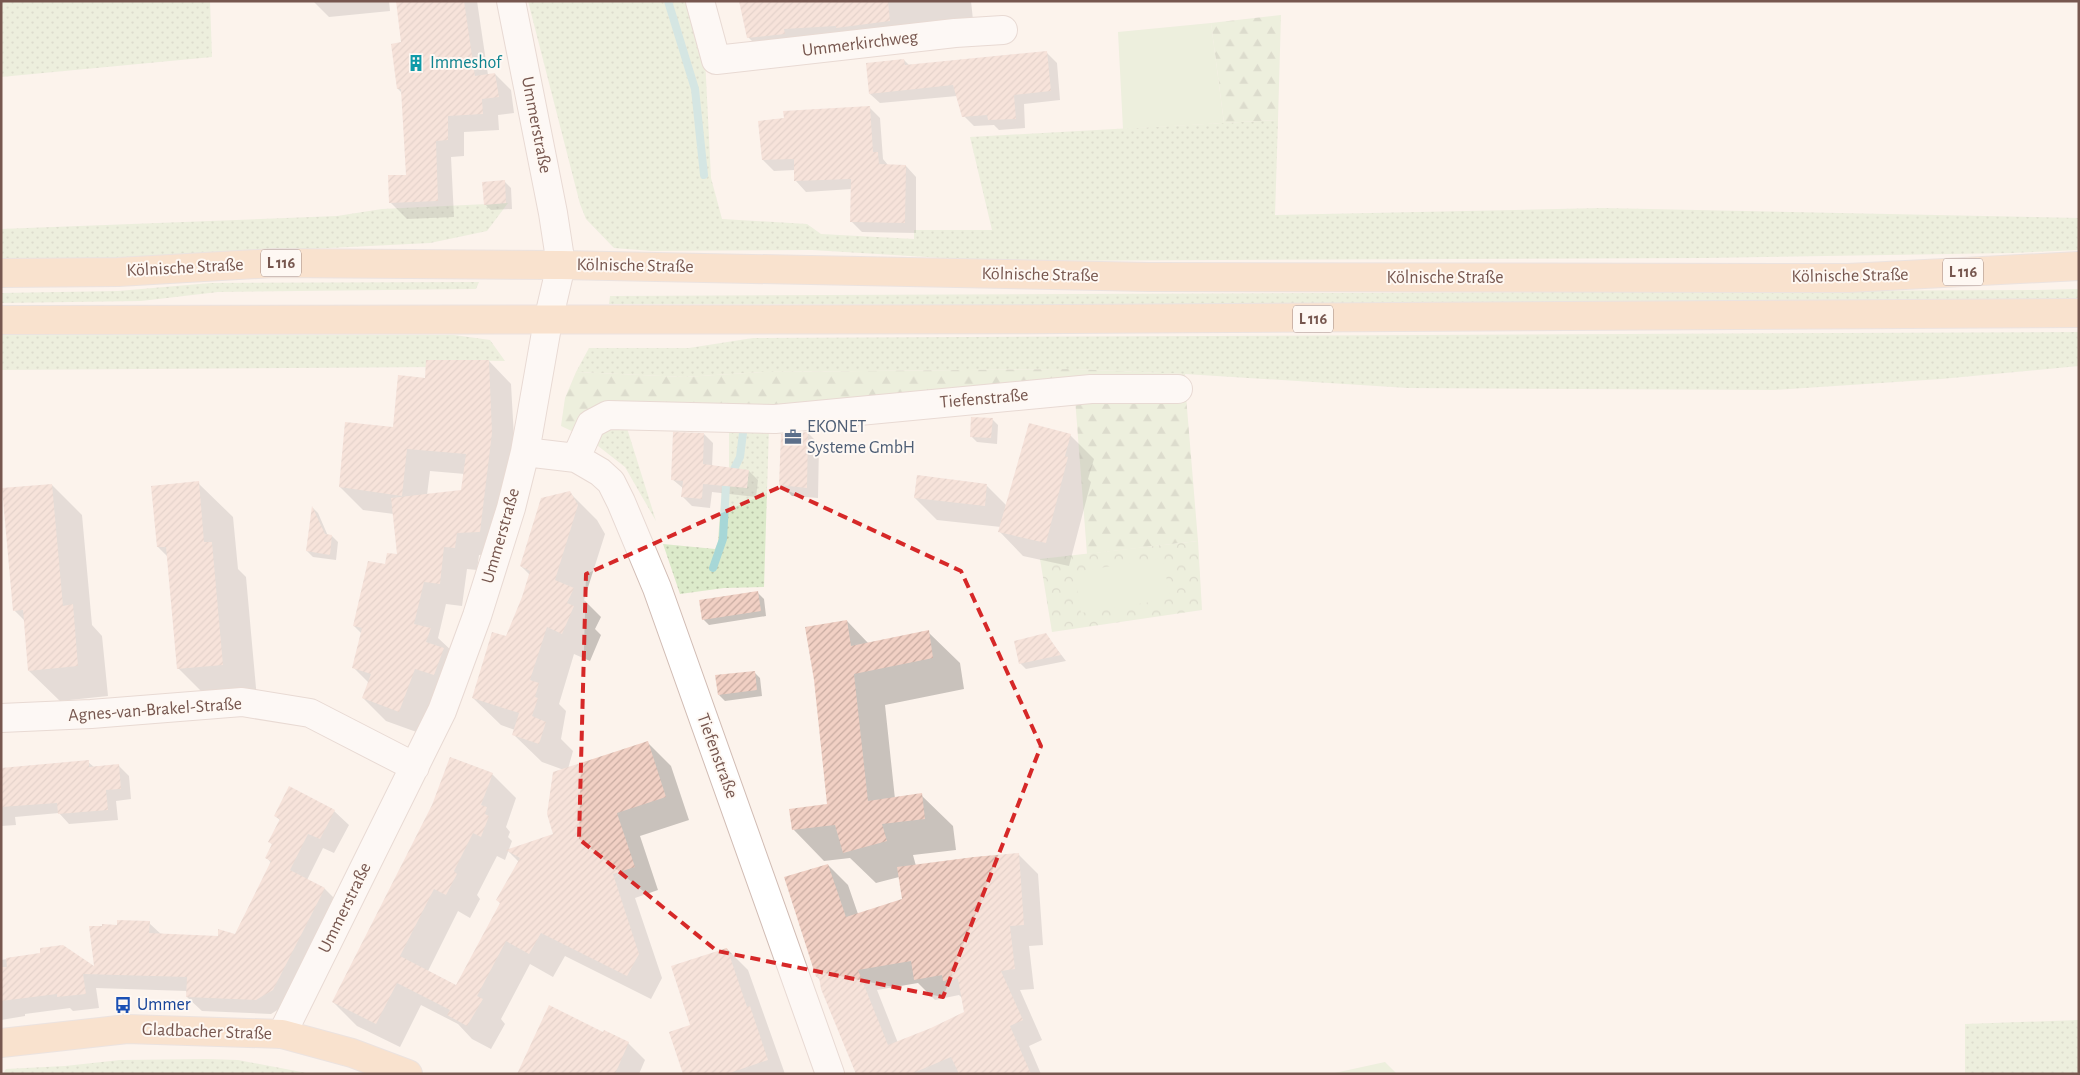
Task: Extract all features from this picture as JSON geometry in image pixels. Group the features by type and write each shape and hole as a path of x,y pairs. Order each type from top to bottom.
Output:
{"main road":[{"name":"Kölnische Straße","path":"1,273 118,272 275,263 561,265 1149,278 1848,278 2079,266"},
{"name":"L 116","path":"1,320 1171,320 2079,313"},
{"name":"Gladbacher Straße","path":"1,1043 127,1028 282,1034 352,1053 408,1074"}],"street":[{"name":"Ummerstraße","path":"282,1034 442,711 477,616 511,508 525,452 548,321 561,265 553,213 511,1"},
{"name":"Ummerkirchweg","path":"700,1 716,60 955,33 1004,30"},
{"name":"Tiefenstraße","path":"576,458 591,424 608,415 775,419 1091,389 1178,389"},
{"name":"Tiefenstraße","path":"525,452 576,458 600,472 611,482 657,588 830,1074"},
{"name":"Agnes-van-Brakel-Straße","path":"1,718 91,714 242,702 310,713 415,767"}],"highlighted area":[{"path":"780,487 961,571 1041,746 943,997 717,951 579,839 586,574"}],"green space":[{"path":"1,1 210,1 212,57 1,77"},
{"path":"528,1 687,1 705,58 711,178 722,219 807,224 821,234 914,239 914,230 992,230 970,137 1278,120 1275,215 1602,208 2079,218 2079,250 2011,253 1704,258 992,261 812,250 652,251 614,248 586,219 580,204"},
{"path":"1281,15 1278,120 1224,123 1211,23"},
{"path":"1211,23 1224,123 1123,129 1118,32"},
{"path":"508,203 487,231 430,243 107,259 1,260 1,229 337,216 382,209"},
{"path":"479,282 476,289 218,292 141,301 1,303 1,293 118,291 211,283"},
{"path":"2079,289 2079,300 1430,306 609,304 610,296"},
{"path":"2079,332 2079,366 1941,379 1774,390 1408,388 1072,369 763,372 684,377 576,372 589,348 689,348 753,338"},
{"path":"1,335 454,335 490,340 505,361 441,360 440,367 1,370"},
{"path":"1072,369 1185,374 1186,381 768,412 624,406 576,433 561,426 565,398 576,372 684,377 763,372"},
{"path":"1186,396 1198,541 1087,554 1075,398"},
{"path":"626,425 656,521 625,467 593,442 602,429"},
{"path":"769,427 764,587 724,588 680,594 663,544 715,549 718,542 722,486 729,470 729,428"},
{"path":"1198,541 1202,610 1052,632 1040,559"},
{"path":"1163,558 1170,599 1081,613 1074,572"},
{"path":"2079,1020 2079,1074 1965,1074 1965,1024"},
{"path":"120,1060 238,1060 312,1074 3,1074 6,1069 65,1066"},
{"path":"1385,1062 1397,1074 1330,1074"}],"building":[{"path":"396,1 464,1 475,76 495,73 499,97 482,99 483,114 448,116 448,140 436,141 438,201 389,203 388,175 406,175 401,89 397,89 391,44 401,42"},
{"path":"739,1 888,1 890,21 836,28 836,26 784,29 785,34 747,38"},
{"path":"1047,51 1051,91 1014,95 1016,119 988,120 987,115 962,117 953,85 869,94 866,63 904,59 905,65"},
{"path":"870,106 873,152 878,152 879,164 906,165 905,223 850,222 851,179 794,181 794,159 762,160 758,121 784,118 783,111"},
{"path":"505,180 506,203 484,205 482,182"},
{"path":"426,360 489,360 492,433 480,532 457,533 455,548 444,547 440,584 424,582 414,624 431,628 426,642 444,648 434,675 415,669 399,712 362,698 371,674 352,668 362,628 353,626 368,561 385,564 387,553 397,554 391,498 461,490 466,454 407,449 402,496 339,487 345,422 393,427 398,375 425,378"},
{"path":"971,417 993,418 991,438 970,437"},
{"path":"1029,423 1071,434 1065,456 1068,457 1046,543 998,532"},
{"path":"673,432 704,433 703,464 749,470 747,488 703,484 702,499 681,497 683,481 671,480"},
{"path":"808,432 807,488 779,485 781,434"},
{"path":"917,475 987,484 985,506 914,498"},
{"path":"199,481 204,542 212,542 223,665 177,669 166,547 157,547 151,486"},
{"path":"52,484 63,606 73,604 78,666 28,671 23,610 13,611 2,488"},
{"path":"570,491 578,505 555,580 574,588 567,603 574,606 562,634 547,627 530,680 539,683 535,697 538,698 532,716 546,722 539,744 512,735 519,713 472,698 492,632 506,636 522,597 530,571 520,566 541,498"},
{"path":"312,506 325,534 332,535 330,555 306,551"},
{"path":"758,591 761,611 702,620 699,600"},
{"path":"847,620 851,646 929,630 933,658 854,674 868,801 922,793 925,819 882,824 887,841 843,853 835,825 792,830 789,809 827,804 814,680 805,627"},
{"path":"1046,633 1061,655 1019,664 1014,641"},
{"path":"755,671 757,690 718,695 715,675"},
{"path":"648,741 666,797 617,813 635,867 613,874 639,954 627,976 541,933 529,954 506,941 477,996 483,999 467,1026 447,1015 450,1010 397,983 376,1024 332,1002 432,805 450,757 493,773 481,805 487,807 485,814 489,816 481,837 473,833 454,871 457,874 446,895 434,889 400,956 456,985 500,903 496,900 520,858 506,850 553,834 547,814 553,772"},
{"path":"89,760 89,767 119,764 121,789 106,790 108,810 58,814 57,803 1,807 1,768"},
{"path":"289,786 335,810 320,839 308,834 290,870 325,888 273,990 256,1000 186,997 187,977 83,974 86,994 57,997 57,994 1,1001 1,967 7,967 6,958 40,953 40,948 63,945 94,966 89,926 102,926 102,924 117,925 117,920 150,921 149,933 218,936 218,929 235,934 271,861 265,858 272,844 268,842 280,819 274,816"},
{"path":"1019,853 1024,925 1010,926 1015,969 1001,971 1023,1020 1010,1026 1031,1074 959,1074 951,1057 911,1074 856,1074 821,989 819,977 816,977 784,877 828,864 846,917 902,899 897,867","holes":["911,961 914,980 942,975 943,981 958,979 964,1012 931,1028 888,1045 858,970"]},
{"path":"727,948 747,1007 750,1006 768,1060 727,1074 683,1074 669,1032 690,1025 671,966"},
{"path":"549,1005 603,1032 604,1030 629,1042 615,1074 517,1074"}],"waterway":[{"path":"668,1 695,89 704,175"},
{"path":"713,568 723,539 726,485 740,457 743,433"}],"place":[{"name":"Immeshof","path":"416,63"},
{"name":"EKONET Systeme GmbH","path":"793,437"},
{"name":"Ummer","path":"123,1005"}]}
